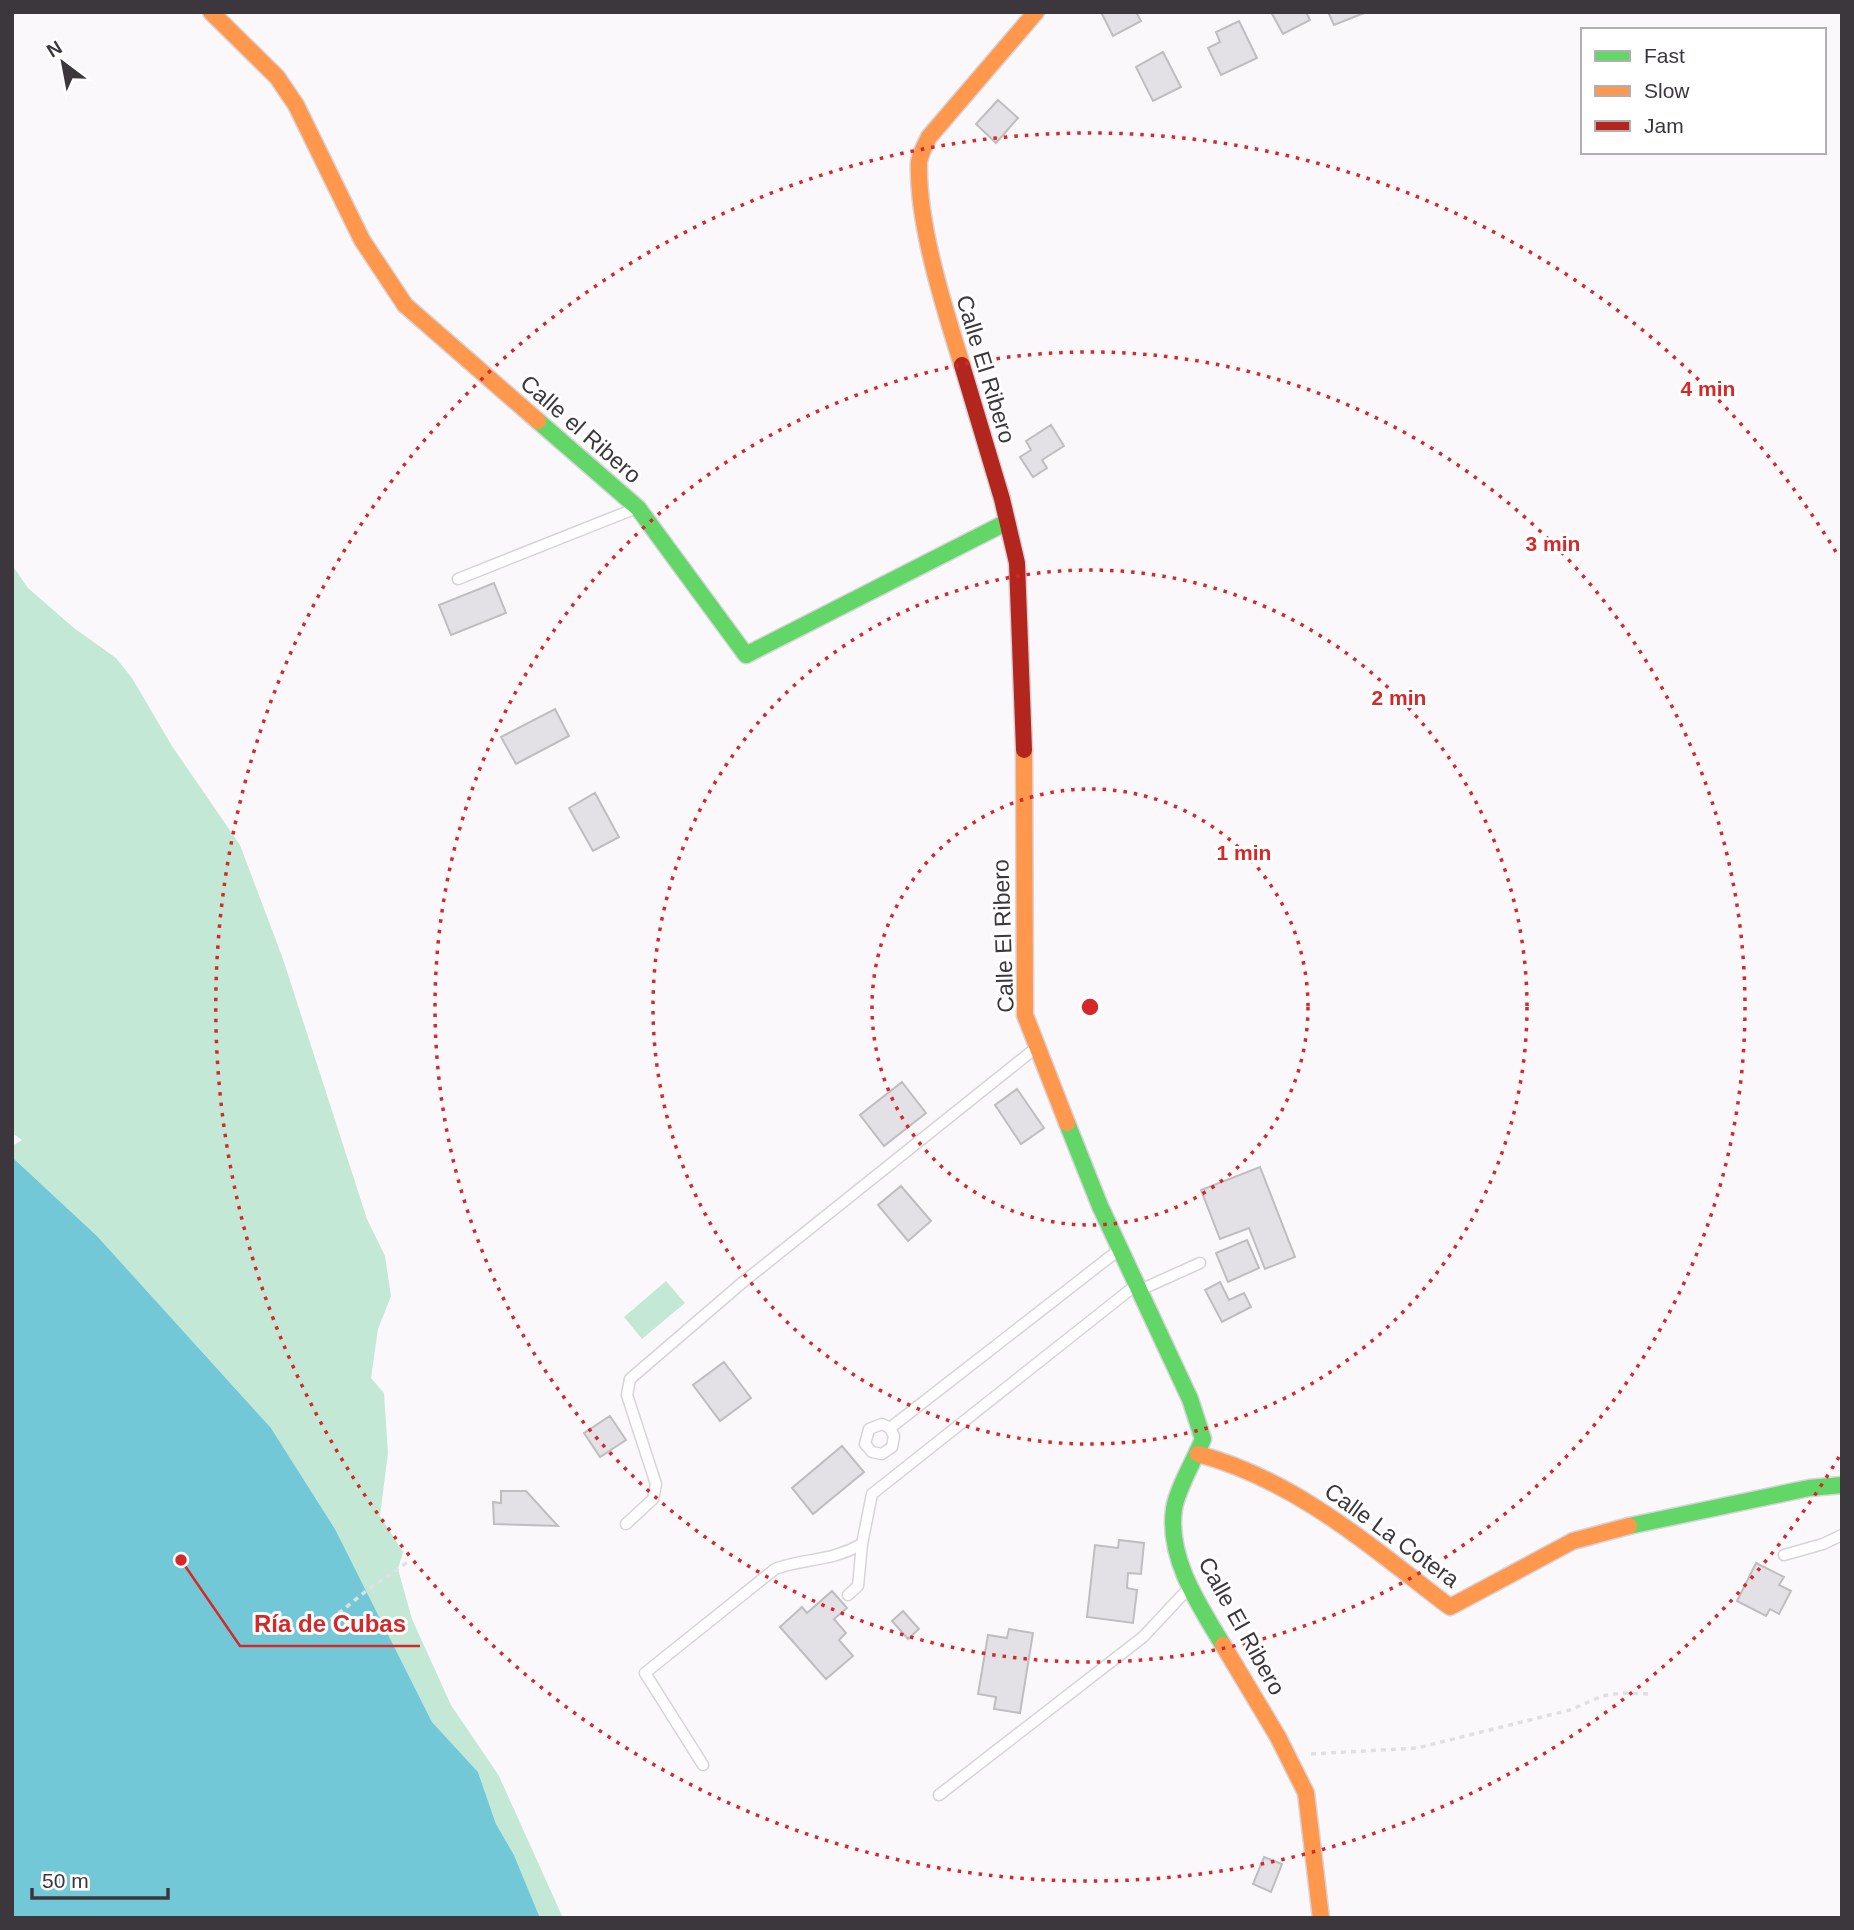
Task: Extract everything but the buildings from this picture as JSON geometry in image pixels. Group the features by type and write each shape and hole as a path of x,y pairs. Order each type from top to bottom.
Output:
{"street":[{"name":"Calle el Ribero","path":"211,12 247,44 290,95 362,240 405,305 638,508 746,655 1007,522"},
{"name":"Calle El Ribero","path":"1035,13 929,137 919,159 921,193 938,286 1017,563 1024,715 1025,1015 1100,1206 1191,1399 1203,1439 1174,1509 1177,1556 1190,1586 1306,1793 1321,1918"},
{"name":"Calle La Cotera","path":"1198,1454 1228,1459 1285,1486 1450,1607 1573,1541 1671,1516 1808,1488 1842,1485"}],"lane":[{"path":"458,579 638,508"},
{"path":"626,1524 653,1499 656,1484 627,1395 630,1380 743,1282 1037,1046"},
{"path":"890,1428 1120,1249"},
{"path":"848,1595 858,1586 862,1544 872,1494 1138,1287 1200,1263"},
{"path":"1784,1555 1823,1544 1842,1535"},
{"path":"703,1765 645,1673 775,1569 791,1563 825,1560 862,1544"},
{"path":"939,1795 1143,1637 1190,1586"}],"path":[{"path":"323,1626 409,1561"},
{"path":"1287,1755 1417,1748 1570,1710 1602,1696 1622,1693 1651,1694"}],"green space":[{"path":"12,565 28,588 74,628 116,658 132,678 172,746 240,845 283,959 367,1219 385,1256 391,1296 378,1329 371,1378 384,1393 388,1453 380,1516 403,1552 398,1569 412,1619 451,1705 499,1776 563,1918 540,1918 514,1855 496,1824 478,1772 432,1722 335,1529 271,1428 97,1236 12,1157 12,1146 22,1140 12,1133"},
{"path":"666,1281 685,1303 642,1339 624,1317"}],"water":[{"path":"12,1157 97,1236 271,1428 335,1529 432,1722 478,1772 496,1824 514,1855 540,1918 12,1918"}],"traffic: fast":[{"path":"538,421 638,508 746,655 1007,522"},
{"path":"1067,1123 1100,1206 1190,1399 1203,1439 1179,1492 1173,1527 1175,1545 1187,1580 1223,1645"},
{"path":"1629,1526 1809,1488 1842,1485"}],"traffic: slow":[{"path":"211,12 277,77 296,105 362,240 405,305 538,421"},
{"path":"962,365 927,238 922,211 919,162 929,137 1036,12"},
{"path":"1024,750 1025,1015 1067,1123"},
{"path":"1198,1454 1268,1480 1300,1498 1361,1539 1450,1607 1573,1541 1629,1526"},
{"path":"1223,1645 1278,1737 1306,1793 1321,1918"}],"traffic: jam":[{"path":"962,365 1002,499 1017,563 1024,750"}],"place":[{"name":"Ría de Cubas","path":"181,1560"}]}
